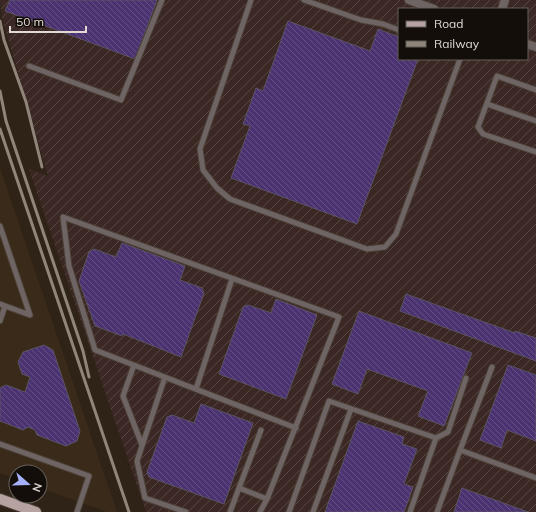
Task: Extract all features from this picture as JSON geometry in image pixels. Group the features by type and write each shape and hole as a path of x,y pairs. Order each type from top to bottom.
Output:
{"main road":[{"path":"0,499 36,512"}],"street":[{"path":"409,0 431,8"}],"lane":[{"path":"29,66 122,100 162,0"},
{"path":"251,0 200,149 203,170 217,188 230,199 367,249 385,247 396,234 460,60"},
{"path":"304,0 361,20 383,24 398,30"},
{"path":"536,90 497,76 478,127 479,131 483,134 536,152"},
{"path":"487,104 536,121"},
{"path":"260,512 267,499 296,428 339,318 63,217 69,266 95,350 296,428"},
{"path":"0,226 30,314 3,305 0,321"},
{"path":"196,389 232,279"},
{"path":"134,366 123,396 142,445"},
{"path":"437,512 492,367"},
{"path":"165,377 137,461 146,498 186,512"},
{"path":"410,512 436,438 448,432 466,378"},
{"path":"289,512 329,401 436,438"},
{"path":"313,512 351,409"},
{"path":"230,512 261,430"},
{"path":"0,444 89,476 77,512"},
{"path":"460,450 536,478"},
{"path":"239,488 267,499"}],"shaded area":[{"path":"0,0 536,0 536,512 146,512 29,169 48,176 2,18"},
{"path":"0,168 117,512 107,512 48,491 48,464 8,464 8,476 0,473"}],"building":[{"path":"10,0 157,0 135,59 5,11"},
{"path":"288,21 370,51 378,29 398,37 398,60 418,60 357,224 231,178 250,126 243,124 256,88 263,91"},
{"path":"122,243 185,266 180,280 202,288 204,293 181,357 123,334 122,336 95,326 79,281 89,252 94,249 116,257"},
{"path":"406,294 515,333 515,331 536,338 536,361 400,311"},
{"path":"276,299 317,315 286,399 219,374 243,307 248,305 271,313"},
{"path":"359,311 472,353 444,426 418,416 428,391 367,369 358,394 332,384"},
{"path":"44,345 53,350 80,431 77,441 66,446 37,435 35,430 28,427 23,430 0,421 0,388 6,385 25,392 30,377 22,374 18,362 23,352"},
{"path":"508,365 536,375 536,441 507,430 501,448 480,440"},
{"path":"201,404 253,423 224,504 149,477 147,472 167,417 172,415 194,423"},
{"path":"358,421 404,437 402,444 417,449 404,484 413,487 404,512 325,512"},
{"path":"462,488 528,512 454,512"}],"railway":[{"path":"0,21 4,40 26,102 42,167"},
{"path":"0,91 6,121 83,351 89,377"},
{"path":"0,129 129,512"}]}
